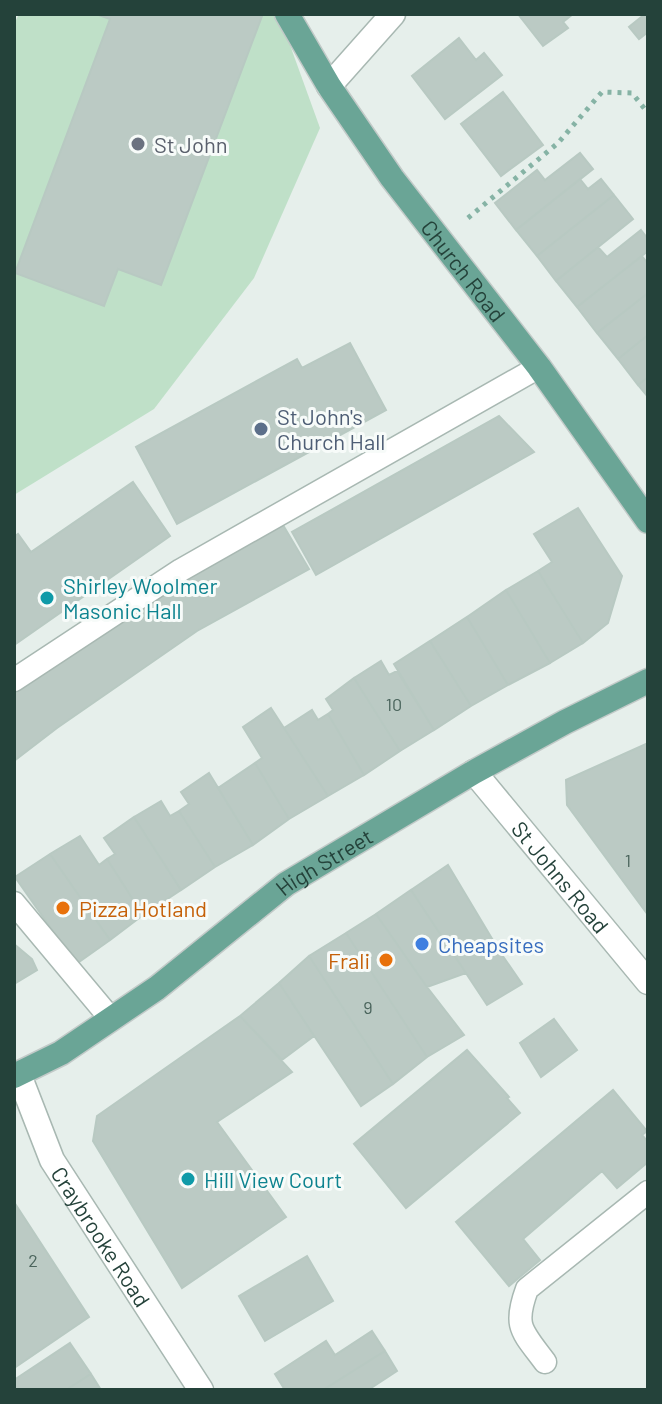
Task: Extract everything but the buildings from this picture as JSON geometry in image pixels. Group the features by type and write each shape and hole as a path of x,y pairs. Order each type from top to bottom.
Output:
{"main road":[{"name":"Church Road","path":"287,14 329,86 392,178 539,367 648,521"},
{"name":"High Street","path":"17,1075 61,1053 157,988 286,884 474,772 648,681"}],"street":[{"path":"329,86 393,14"},
{"name":"St Johns Road","path":"474,772 648,982"},
{"name":"Craybrooke Road","path":"17,1075 52,1160 201,1390"}],"lane":[{"path":"14,680 181,570 539,367"},
{"path":"14,903 111,1019"},
{"path":"545,1362 522,1331 519,1310 527,1289 648,1192"}],"path":[{"path":"458,227 558,143 602,92 632,93 648,113"}],"green space":[{"path":"19,14 275,14 286,34 320,128 254,278 154,409 14,495 14,24"}],"place":[{"name":"St John","path":"138,144"},
{"name":"St John's Church Hall","path":"261,429"},
{"name":"Shirley Woolmer Masonic Hall","path":"47,598"},
{"name":"Pizza Hotland","path":"63,908"},
{"name":"Cheapsites","path":"422,944"},
{"name":"Frali","path":"386,960"},
{"name":"Hill View Court","path":"188,1179"}]}
